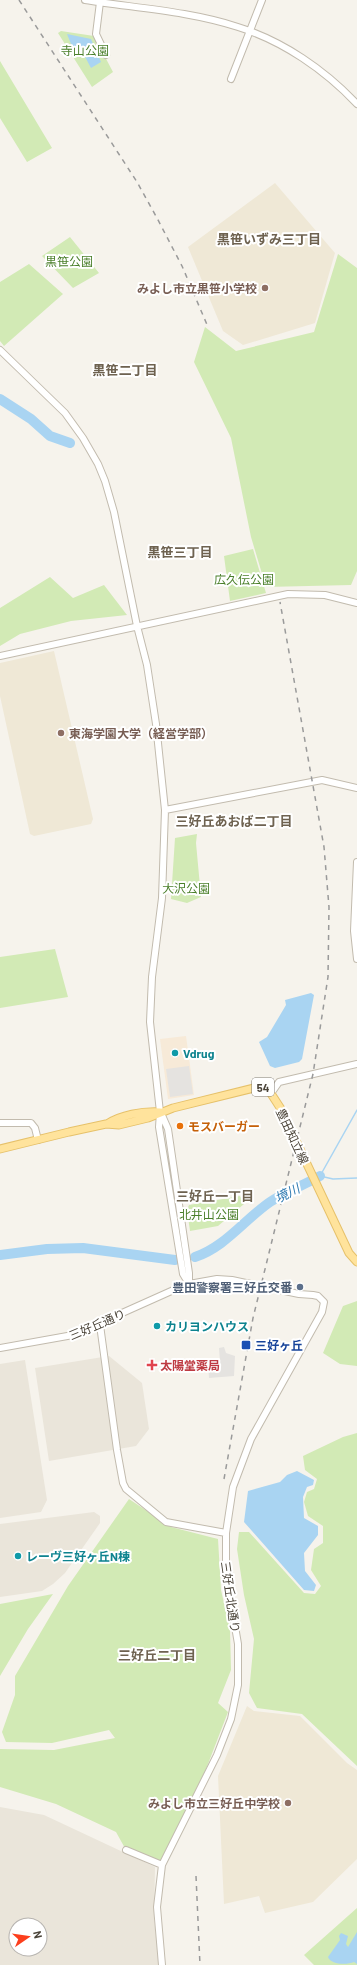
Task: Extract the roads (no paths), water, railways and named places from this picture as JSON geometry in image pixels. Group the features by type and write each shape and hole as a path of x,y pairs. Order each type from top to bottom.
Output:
{"main road":[{"name":"54","path":"0,1149 106,1124 115,1119 144,1112 160,1112 258,1087 268,1089 272,1092"},
{"name":"豊田知立線","path":"272,1092 349,1253 357,1262"}],"street":[{"path":"85,0 202,18 249,31 305,60 331,79 357,104"},
{"path":"231,79 262,0"},
{"path":"100,2 96,34 106,55"},
{"path":"0,350 65,413 84,438 98,464 105,481 114,512 137,626 147,666 156,724 165,810 162,898 152,977 150,1022 160,1112 168,1129 189,1272 188,1284"},
{"path":"0,656 288,594 325,595 357,603"},
{"path":"165,810 322,780 357,788"},
{"path":"357,862 354,895 354,931 357,959"},
{"path":"272,1092 279,1082 357,1064"},
{"path":"0,1123 31,1123 35,1128 38,1140"},
{"name":"三好丘北通り","path":"162,1965 157,1907 162,1865 217,1755 232,1718 238,1685 238,1644 226,1574 226,1533 234,1487 244,1454 322,1312 324,1302 318,1296 313,1294 298,1294 232,1280 217,1279 188,1284"},
{"name":"三好丘通り","path":"0,1348 62,1338 100,1324 188,1284"},
{"path":"100,1324 117,1450 123,1483 126,1489 166,1522 226,1533"},
{"path":"126,1850 162,1865"}],"water":[{"path":"67,34 91,39 101,62 91,68 83,53 71,44"},
{"path":"311,993 314,995 302,1059 299,1062 275,1068 270,1066 259,1042 267,1037 286,1005 285,1000"},
{"path":"297,1471 314,1480 313,1485 307,1487 303,1497 304,1518 318,1526 318,1535 304,1553 305,1571 316,1585 314,1591 304,1590 244,1522 248,1491 280,1482 287,1475"},
{"path":"357,1932 357,1964 354,1962 340,1964 332,1962 328,1957 340,1940 339,1936 341,1933 348,1936 346,1944 348,1947"}],"waterway":[{"path":"0,399 31,419 50,436 70,443"},
{"name":"境川","path":"357,1110 320,1176 333,1179 357,1178"},
{"name":"境川","path":"195,1257 216,1247 270,1202 320,1176"},
{"name":"境川","path":"0,1255 47,1249 83,1248 175,1260"}],"railway":[{"path":"19,0 137,182 182,266 208,327"},
{"path":"224,1479 253,1318 313,1074 328,977 329,907 324,847 280,602"},
{"path":"196,1876 200,1965"}],"place":[{"name":"みよし市立黒笹小学校","path":"265,288"},
{"name":"東海学園大学（経営学部）","path":"61,733"},
{"name":"Vdrug","path":"175,1053"},
{"name":"モスバーガー","path":"180,1126"},
{"name":"豊田警察署三好丘交番","path":"300,1287"},
{"name":"カリヨンハウス","path":"157,1326"},
{"name":"三好ヶ丘","path":"246,1345"},
{"name":"太陽堂薬局","path":"152,1365"},
{"name":"レーヴ三好ヶ丘N棟","path":"18,1556"},
{"name":"みよし市立三好丘中学校","path":"288,1803"}],"district":[{"name":"黒笹いずみ三丁目","path":"269,239"},
{"name":"黒笹二丁目","path":"125,370"},
{"name":"黒笹三丁目","path":"180,552"},
{"name":"三好丘あおば二丁目","path":"234,821"},
{"name":"三好丘一丁目","path":"215,1196"},
{"name":"三好丘二丁目","path":"157,1655"}],"park label":[{"name":"寺山公園","path":"85,50"},
{"name":"黒笹公園","path":"69,261"},
{"name":"広久伝公園","path":"244,579"},
{"name":"大沢公園","path":"186,888"},
{"name":"北井山公園","path":"209,1214"}]}
